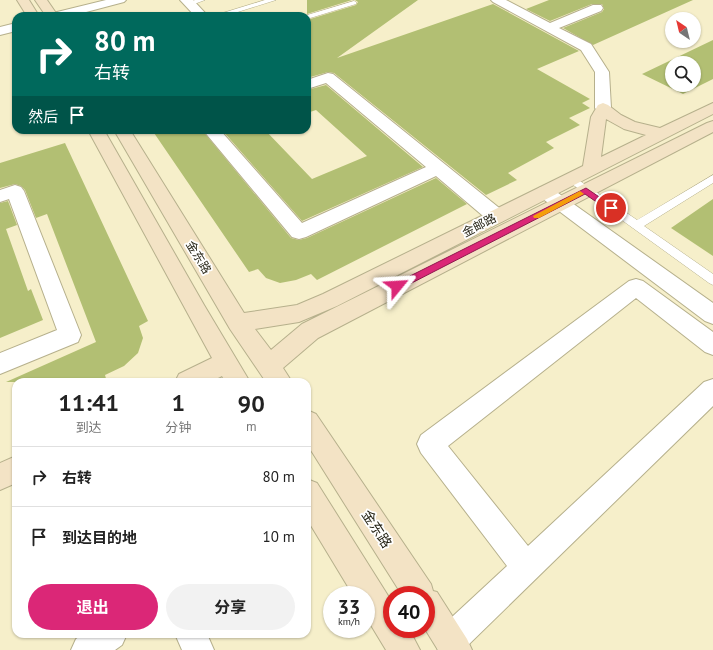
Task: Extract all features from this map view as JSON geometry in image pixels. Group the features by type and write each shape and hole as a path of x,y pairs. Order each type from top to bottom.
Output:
{"street":[{"path":"24,0 31,12"},
{"path":"41,0 49,12"},
{"path":"73,12 120,0"},
{"path":"497,0 586,47 597,63 602,72 603,108 591,168"},
{"path":"188,2 198,12"},
{"path":"550,27 597,8"},
{"path":"0,31 12,28"},
{"path":"311,83 328,77 496,216"},
{"path":"603,108 613,118 622,124 644,131 661,133"},
{"name":"金邮路","path":"238,323 299,313 330,300 713,108"},
{"name":"金邮路","path":"269,366 310,331 713,126"},
{"path":"98,134 236,378"},
{"name":"金东路","path":"124,134 238,323 277,378"},
{"path":"213,134 299,232 438,168"},
{"path":"0,196 15,191 70,335 0,364"},
{"path":"545,192 713,315"},
{"path":"526,567 430,444 636,288 713,345"},
{"path":"195,378 226,362"},
{"path":"435,618 453,645 526,567 713,390"},
{"name":"金东路","path":"311,428 414,586"},
{"path":"0,477 12,471"},
{"path":"311,499 404,650"},
{"path":"87,650 105,638"},
{"path":"193,638 198,650"}],"lane":[{"path":"188,2 202,0"},
{"path":"231,12 273,0"},
{"path":"311,16 354,3"},
{"path":"636,226 713,178"},
{"path":"570,179 713,280"}],"building":[{"path":"307,0 352,0 311,13 307,12"},
{"path":"355,0 418,0 337,58 493,4 579,51 537,69 590,99 582,103 590,108 569,118 580,125 546,142 554,148 508,173 517,180 486,195 334,73 328,72 311,77 311,19 356,5 358,2"},
{"path":"549,0 693,0 593,45 563,28 602,12 604,9 602,4 592,4 550,21 526,9"},
{"path":"713,40 713,79 701,85 701,56 680,56 696,48 701,48 701,46"},
{"path":"665,63 665,85 642,74"},
{"path":"326,85 423,167 302,221 226,134 269,134 312,179 367,156 316,110 311,112 311,89"},
{"path":"155,134 205,134 291,238 299,240 307,238 436,178 467,204 317,280 311,274 296,280 280,283 266,278 258,269 249,272"},
{"path":"65,143 148,321 139,326 143,338 138,353 124,366 105,375 106,378 15,378 96,342 47,214 36,218 25,190 21,186 15,184 0,188 0,163"},
{"path":"713,199 713,256 671,228"},
{"path":"8,201 17,225 6,229 28,291 31,289 43,320 0,338 0,203"}],"slow traffic":[{"path":"537,216 580,194"}],"route":[{"path":"397,286 586,191 611,208"}]}
